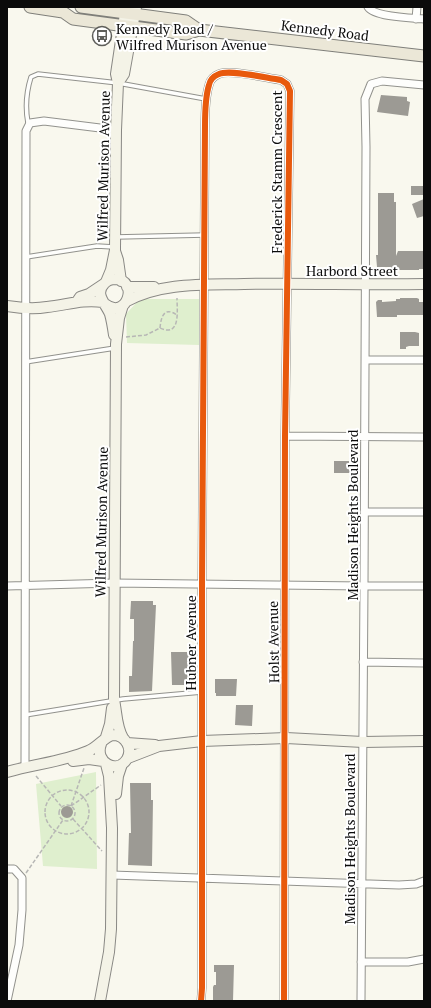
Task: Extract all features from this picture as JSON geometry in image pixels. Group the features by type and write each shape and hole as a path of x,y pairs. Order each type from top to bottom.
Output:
{"main road":[{"name":"Kennedy Road","path":"30,7 67,9 73,19 186,34 199,30 424,56"},
{"name":"Kennedy Road","path":"81,7 131,10 186,21 199,30"}],"street":[{"path":"368,7 377,14 424,20"},
{"path":"416,19 417,7"},
{"name":"Wilfred Murison Avenue","path":"105,283 111,270 115,245 118,83 116,74 131,10"},
{"name":"Frederick Stamm Crescent","path":"204,285 206,99 210,82 214,76 220,73 230,72 284,81 289,87 288,284"},
{"name":"Madison Heights Boulevard","path":"360,1001 364,662 365,99 371,84 377,81 424,86"},
{"path":"25,767 24,586 26,132 30,123 44,121 116,130"},
{"name":"Wilfred Murison Avenue","path":"115,245 124,284"},
{"path":"7,306 46,308 76,301 104,303 112,308 120,307 125,303 129,292 124,284 113,279 89,294 80,296 76,301"},
{"path":"104,303 100,295 100,291 105,283"},
{"name":"Harbord Street","path":"124,284 160,289"},
{"name":"Holst Avenue","path":"284,1001 286,738 284,585 288,284"},
{"name":"Harbord Street","path":"125,303 139,294 160,289 204,285 424,284"},
{"name":"Hubner Avenue","path":"201,1001 204,285"},
{"name":"Wilfred Murison Avenue","path":"104,303 110,314 116,346"},
{"name":"Wilfred Murison Avenue","path":"125,303 119,318 116,346 114,583 114,700 117,724 125,740"},
{"path":"365,360 424,360"},
{"path":"285,436 424,437"},
{"path":"364,512 424,512"},
{"path":"7,586 114,583 424,586"},
{"path":"364,662 424,662"},
{"name":"Wilfred Murison Avenue","path":"104,741 114,700"},
{"path":"7,772 57,761 88,752 115,735 125,740 159,746 202,741 286,738 363,742 424,741"},
{"path":"112,828 117,780 129,748 125,740"},
{"path":"100,1001 109,952 112,875 112,828 109,776 99,752 104,741"},
{"path":"57,761 89,759 114,766 159,746"},
{"path":"7,869 14,869 22,878 22,910 19,945 7,1001"},
{"path":"112,875 399,885 416,884 424,881"},
{"path":"361,962 408,962 424,959"}],"lane":[{"path":"29,126 26,109 28,88 31,77 38,74 118,83 206,99"},
{"path":"26,257 97,246 205,235"},
{"path":"26,362 116,346"},
{"path":"25,714 114,700 202,692"}],"path":[{"path":"124,337 146,335 160,328 170,330 176,325 177,298"},
{"path":"160,328 163,314 167,312 177,315"},
{"path":"71,806 84,767"},
{"path":"36,776 61,806"},
{"path":"71,806 102,784"},
{"path":"66,789 76,792 84,797 89,810 88,820 82,829 73,834 64,835 55,831 47,822 45,815 46,805 52,795 59,791 66,789"},
{"path":"66,804 71,806 75,812 72,819 68,821 62,820 58,814 61,806 66,804"},
{"path":"72,819 102,851"},
{"path":"22,878 62,820"}],"green space":[{"path":"145,299 199,299 199,345 127,343 126,314 138,301"},
{"path":"96,772 97,869 43,866 36,784"}],"building":[{"path":"381,95 407,97 407,101 410,102 408,116 377,112"},
{"path":"411,186 424,186 424,195 411,195"},
{"path":"378,193 394,193 394,202 396,202 396,256 398,251 424,251 424,269 389,270 391,267 377,267"},
{"path":"424,199 424,216 417,218 412,204"},
{"path":"417,298 419,299 419,302 424,302 424,315 377,317 376,302 378,300 382,300 382,302 396,301 396,299"},
{"path":"400,332 419,333 419,346 409,346 406,347 406,349 400,349"},
{"path":"334,461 349,461 349,468 355,473 334,473"},
{"path":"131,601 153,601 153,605 156,605 152,691 129,692 129,676 132,676 134,641 134,619 130,619"},
{"path":"171,652 189,652 188,679 191,679 191,685 172,685"},
{"path":"215,679 237,679 236,696 216,696"},
{"path":"236,705 253,705 252,726 235,725"},
{"path":"130,783 151,783 151,800 153,800 152,866 128,865 129,833 131,833"},
{"path":"69,806 72,807 72,817 65,818 62,817 61,810 62,807"},
{"path":"214,965 234,965 233,1001 213,1001 213,987 216,985 216,972 214,972"}],"cycle path":[{"path":"201,1001 205,111 211,80 219,74 224,73 248,74 281,80 287,84 290,91 285,436 284,1001"}],"place":[{"name":"Kennedy Road / Wilfred Murison Avenue","path":"102,36"}]}
